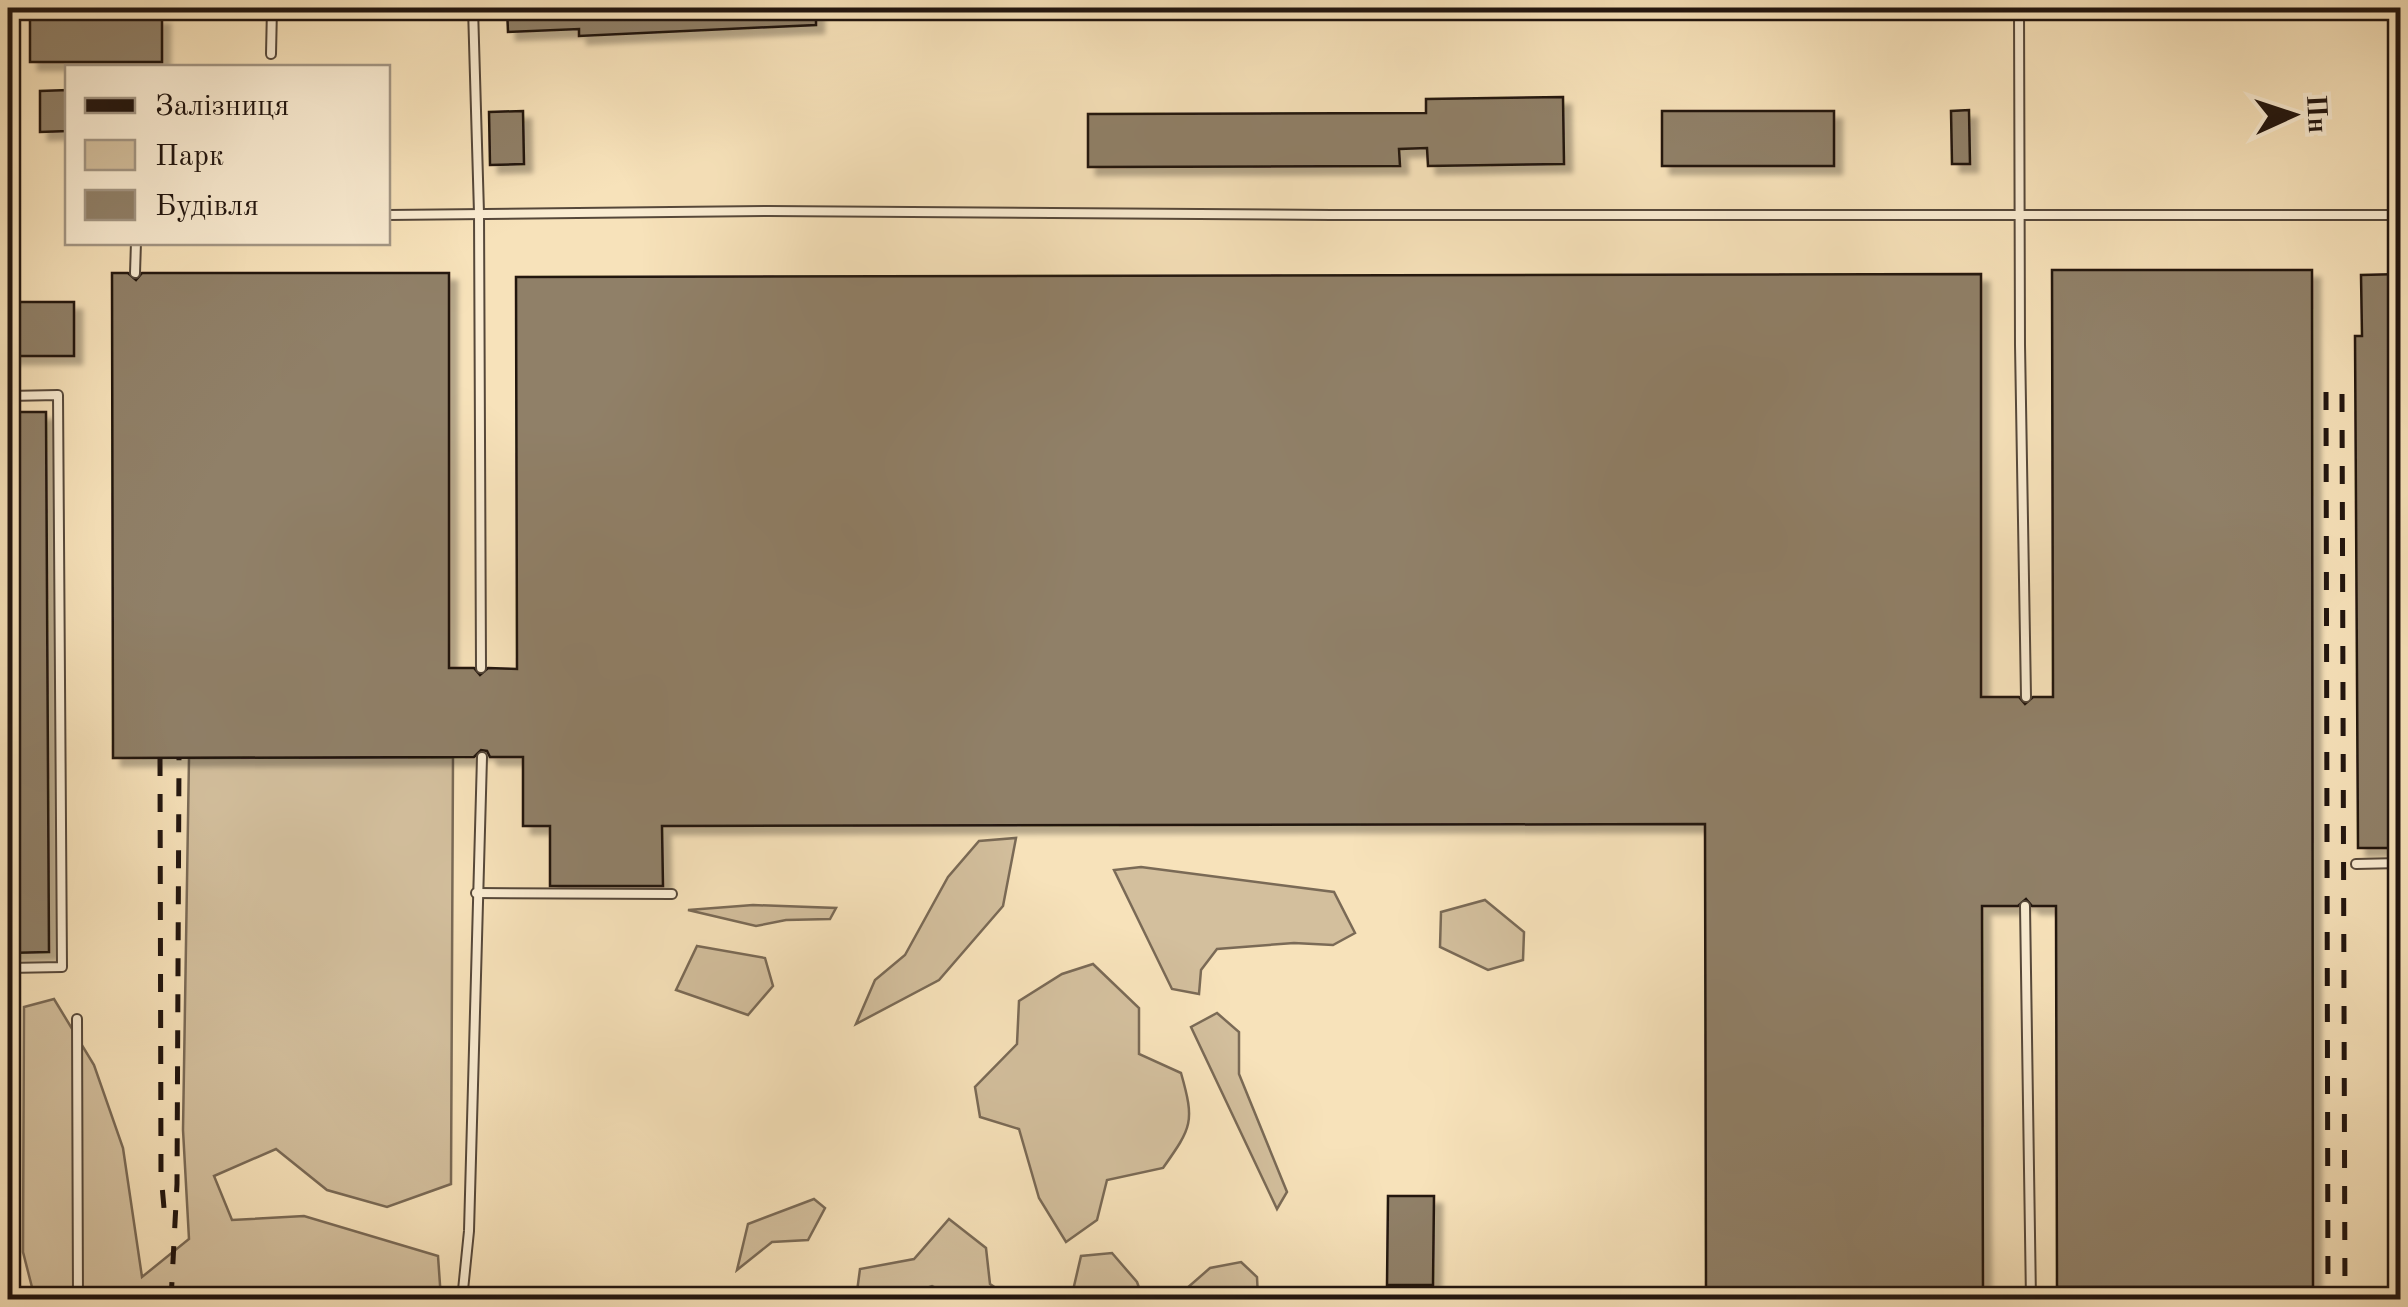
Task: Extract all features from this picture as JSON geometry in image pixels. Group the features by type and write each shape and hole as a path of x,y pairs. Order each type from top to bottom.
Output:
{"lane":[{"path":"272,8 272,54"},
{"path":"473,8 479,213 481,668"},
{"path":"2020,8 2026,697"},
{"path":"390,215 2400,214"},
{"path":"135,273 136,245"},
{"path":"8,396 58,395 62,967 8,968"},
{"path":"462,1300 469,1231 482,757"},
{"path":"2356,864 2400,863"},
{"path":"476,893 672,894"},
{"path":"2025,906 2031,1300"},
{"path":"77,1019 78,1300"}],"green space":[{"path":"453,757 451,1184 387,1207 327,1190 276,1149 214,1176 232,1220 304,1216 438,1256 441,1299 35,1299 23,1252 24,1007 54,999 94,1065 123,1148 142,1277 189,1239 183,1130 189,758"},
{"path":"1016,838 1003,906 939,980 856,1024 875,980 905,955 948,877 979,841"},
{"path":"1141,867 1334,892 1355,933 1333,945 1294,943 1217,949 1201,970 1199,994 1172,989 1114,870"},
{"path":"1485,900 1524,932 1523,960 1488,970 1440,947 1441,912"},
{"path":"753,905 836,908 830,919 786,920 756,926 688,910"},
{"path":"697,946 765,958 773,986 748,1015 676,990"},
{"path":"1093,964 1139,1008 1139,1054 1181,1073 1189,1114 1185,1133 1163,1168 1107,1180 1097,1220 1066,1242 1039,1198 1019,1129 980,1117 975,1087 1017,1044 1019,1001 1062,974"},
{"path":"1217,1013 1239,1032 1239,1074 1287,1192 1277,1209 1191,1027"},
{"path":"814,1199 825,1208 808,1240 772,1242 737,1270 748,1224"},
{"path":"949,1219 986,1248 990,1284 1012,1299 959,1299 932,1286 904,1296 906,1299 856,1299 860,1269 914,1259"},
{"path":"1112,1253 1137,1282 1143,1299 1071,1299 1081,1256"},
{"path":"1241,1262 1257,1277 1258,1299 1178,1296 1210,1268"}],"building":[{"path":"507,8 816,8 816,25 579,36 579,29 508,32"},
{"path":"30,16 162,16 162,62 30,62"},
{"path":"65,90 65,131 40,132 40,91"},
{"path":"1563,97 1564,164 1428,166 1427,148 1399,149 1400,166 1088,167 1088,114 1426,113 1426,99"},
{"path":"1969,110 1970,164 1952,164 1951,111"},
{"path":"523,111 524,164 490,165 489,112"},
{"path":"1662,111 1834,111 1834,166 1662,166"},
{"path":"2052,270 2312,270 2313,1287 2057,1287 2056,906 2032,906 2026,899 2018,906 1982,906 1983,1296 1706,1297 1705,824 662,826 663,886 550,886 550,826 523,826 523,757 490,757 481,750 474,757 113,758 112,273 128,273 136,280 142,273 449,273 449,668 474,668 480,675 488,668 517,669 516,277 1981,274 1981,697 2019,697 2025,704 2033,697 2053,697"},
{"path":"2400,274 2400,848 2358,848 2355,336 2362,336 2361,275"},
{"path":"8,302 74,302 74,356 8,356"},
{"path":"8,412 46,412 49,952 8,953"},
{"path":"1388,1196 1434,1196 1433,1285 1387,1285"}],"railway":[{"path":"2326,392 2328,1300"},
{"path":"2342,394 2345,1300"},
{"path":"160,758 164,1208"},
{"path":"171,1300 177,1184 179,758"},
{"path":"2307,1287 2307,1300"}]}
